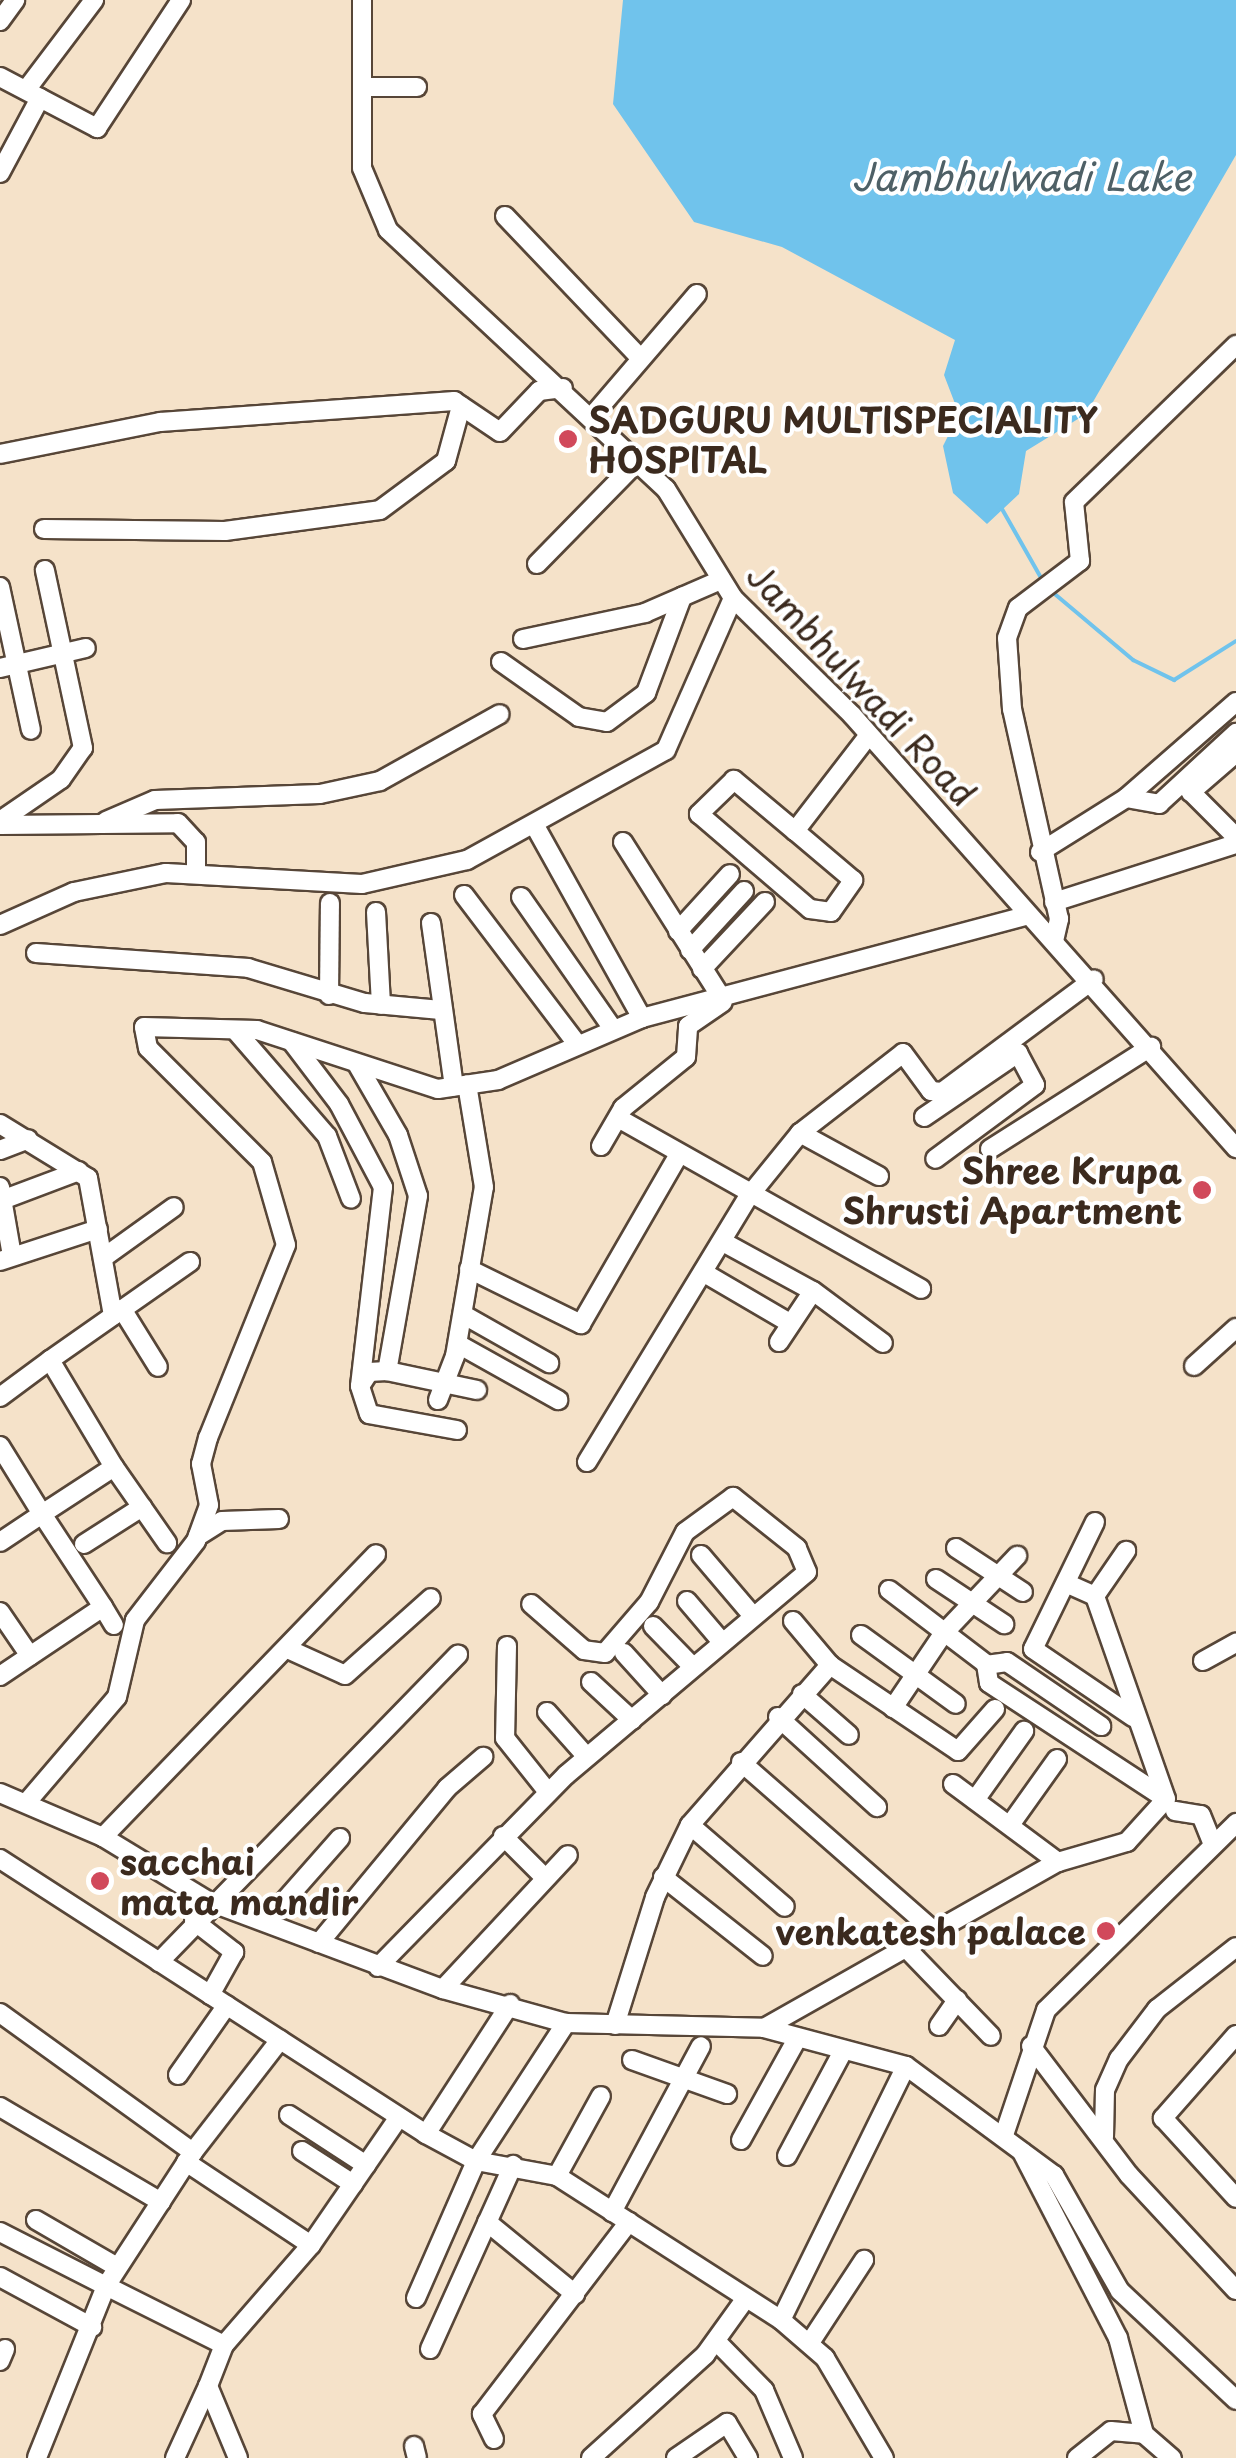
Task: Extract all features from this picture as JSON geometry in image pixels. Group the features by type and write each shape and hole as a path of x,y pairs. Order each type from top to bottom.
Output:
{"street":[{"path":"0,21 15,0"},
{"path":"0,173 33,94 94,0"},
{"path":"0,76 81,126 103,125 181,0"},
{"name":"Jambhulwadi Road","path":"362,0 362,168 388,230 594,414 678,503 733,598 869,735 1026,916 1094,980 1236,1148"},
{"path":"363,87 417,87"},
{"path":"505,216 641,359"},
{"path":"594,414 697,294"},
{"path":"1054,940 1054,902 1012,710 1007,638 1018,608 1080,561 1074,502 1236,345"},
{"path":"0,454 160,422 460,406 500,432 538,391 563,388"},
{"path":"44,529 225,532 380,510 446,461 460,406"},
{"path":"537,564 638,461"},
{"path":"0,823 61,779 83,748 45,570"},
{"path":"523,639 548,640 721,580"},
{"path":"0,588 9,666 30,730"},
{"path":"501,662 579,717 606,722 646,694 682,596"},
{"path":"0,924 74,892 196,874 362,884 437,870 535,826 666,750 733,598"},
{"path":"9,666 86,648"},
{"path":"1040,852 1126,798 1236,702"},
{"path":"106,820 156,800 320,794 380,781 500,714"},
{"path":"1126,798 1160,804 1236,733"},
{"path":"795,831 869,735"},
{"path":"1054,902 1236,840 1191,792 1236,753"},
{"path":"734,780 795,831 853,880 831,912 810,908 699,814 734,780"},
{"path":"0,823 178,822 196,842 196,874"},
{"path":"535,826 642,1018"},
{"path":"624,842 721,997"},
{"path":"678,931 730,874"},
{"path":"690,950 744,891"},
{"path":"464,895 577,1044"},
{"path":"521,897 612,1029"},
{"path":"702,968 765,902"},
{"path":"329,994 330,903"},
{"path":"376,912 381,1005"},
{"path":"27,1802 116,1697 135,1620 198,1536 209,1504 201,1464 208,1438 286,1245 262,1162 140,1036 144,1027 236,1030 292,1041 419,1088 460,1085 642,1018 1026,916"},
{"path":"432,923 441,1010 484,1187 458,1344 438,1400"},
{"path":"36,953 248,968 329,994 381,1005 441,1010"},
{"path":"924,1117 1094,980"},
{"path":"601,1146 618,1118 686,1056 688,1026 721,997"},
{"path":"236,1030 327,1136 351,1199"},
{"path":"292,1041 384,1186 360,1386 369,1414 457,1430"},
{"path":"588,1462 706,1274 749,1196 800,1133 903,1053 936,1093 1015,1046"},
{"path":"935,1159 1035,1085 1015,1046"},
{"path":"990,1148 1151,1047"},
{"path":"357,1064 398,1135 418,1196 387,1371"},
{"path":"618,1118 749,1196 921,1289"},
{"path":"0,1124 79,1172 98,1229 118,1313 158,1367"},
{"path":"800,1133 879,1176"},
{"path":"0,1150 28,1139"},
{"path":"469,1269 581,1324 680,1154"},
{"path":"79,1172 1,1194 6,1259 98,1229"},
{"path":"103,1258 174,1208"},
{"path":"723,1242 813,1292 883,1342"},
{"path":"0,1397 190,1262"},
{"path":"706,1274 790,1322"},
{"path":"779,1342 813,1292"},
{"path":"464,1315 549,1363"},
{"path":"1194,1366 1236,1328"},
{"path":"458,1344 558,1400"},
{"path":"50,1360 114,1468 167,1543"},
{"path":"360,1386 370,1372 387,1371 477,1390"},
{"path":"0,1446 114,1625"},
{"path":"0,1542 114,1468"},
{"path":"378,1967 548,1792 807,1572 797,1548 733,1496 684,1532 649,1602 605,1653 584,1650 530,1604"},
{"path":"84,1544 142,1507"},
{"path":"198,1536 222,1521 280,1519"},
{"path":"1095,1522 1033,1649 1132,1717"},
{"path":"956,1548 1023,1592"},
{"path":"1095,1596 1126,1551"},
{"path":"103,1837 290,1650 376,1554"},
{"path":"700,1555 753,1616"},
{"path":"893,1708 944,1634 995,1575 1017,1556"},
{"path":"936,1579 1004,1624"},
{"path":"1066,1583 1095,1596 1132,1717 1170,1805"},
{"path":"889,1590 986,1665 989,1682 1170,1805 1201,1815 1213,1845"},
{"path":"290,1650 345,1675 432,1598"},
{"path":"687,1601 722,1642"},
{"path":"0,1676 102,1608"},
{"path":"0,1612 30,1656"},
{"path":"793,1621 830,1665 958,1750 995,1709"},
{"path":"652,1626 693,1667"},
{"path":"862,1634 956,1704"},
{"path":"1203,1661 1236,1643"},
{"path":"507,1646 505,1738 548,1792"},
{"path":"624,1653 662,1695"},
{"path":"159,1962 210,1902 458,1654"},
{"path":"986,1665 1007,1662 1101,1726"},
{"path":"615,2025 664,1877 690,1825 778,1717 830,1665"},
{"path":"591,1682 632,1720"},
{"path":"802,1694 849,1735"},
{"path":"548,1712 588,1757"},
{"path":"778,1717 877,1808"},
{"path":"975,1800 1024,1731"},
{"path":"319,1943 484,1757"},
{"path":"1010,1825 1057,1759"},
{"path":"740,1762 935,1932"},
{"path":"952,1784 1058,1862"},
{"path":"0,1793 103,1837 210,1902 443,1989 510,2004 566,2023 764,2028 842,2052 906,2066 1011,2139 1073,2200 1120,2291 1236,2400"},
{"path":"764,2028 1058,1862 1127,1842 1170,1805"},
{"path":"1172,2458 1144,2434 1118,2338 1011,2139 1031,2046 1062,1989 1152,1914 1236,1824"},
{"path":"690,1825 785,1907"},
{"path":"503,1836 545,1878"},
{"path":"266,1922 340,1838"},
{"path":"443,1989 568,1855"},
{"path":"0,1860 426,2134 476,2161 556,2176 781,2320 811,2341 884,2458"},
{"path":"664,1877 763,1956"},
{"path":"194,1921 234,1952 210,1994"},
{"path":"906,1948 991,2036"},
{"path":"1104,2140 1105,2090 1119,2059 1157,2009 1236,1948"},
{"path":"939,2026 957,2000"},
{"path":"426,2134 510,2004"},
{"path":"178,2075 227,2005"},
{"path":"0,2013 311,2245"},
{"path":"416,2298 476,2161 566,2023"},
{"path":"1236,2035 1163,2118 1236,2198"},
{"path":"741,2140 796,2039"},
{"path":"37,2458 117,2266 190,2157 280,2040"},
{"path":"612,2212 700,2046"},
{"path":"1031,2046 1104,2140 1236,2290"},
{"path":"788,2156 842,2052"},
{"path":"632,2060 727,2094"},
{"path":"781,2320 906,2066"},
{"path":"556,2176 600,2096"},
{"path":"0,2107 160,2202"},
{"path":"288,2115 366,2165"},
{"path":"175,2458 224,2345 311,2245 399,2117"},
{"path":"302,2151 353,2184"},
{"path":"430,2349 513,2166"},
{"path":"36,2220 117,2266"},
{"path":"488,2222 575,2294"},
{"path":"494,2439 482,2414 629,2222"},
{"path":"0,2232 224,2345"},
{"path":"811,2341 864,2260"},
{"path":"0,2277 92,2327"},
{"path":"592,2458 716,2341 746,2298"},
{"path":"716,2341 764,2390 793,2458"},
{"path":"208,2386 238,2458"},
{"path":"676,2458 696,2452 727,2423 748,2458"},
{"path":"1077,2458 1106,2432 1144,2434"}],"water":[{"name":"Jambhulwadi Lake","path":"623,0 1236,0 1236,155 1086,414 1026,451 1019,494 987,524 953,493 943,446 959,414 944,375 955,340 782,247 694,222 613,104"}],"waterway":[{"path":"1002,509 1044,583"},
{"path":"1050,590 1133,660 1174,680 1236,641"}],"place":[{"name":"SADGURU MULTISPECIALITY HOSPITAL","path":"568,439"},
{"name":"Shree Krupa Shrusti Apartment","path":"1202,1190"},
{"name":"sacchai mata mandir","path":"100,1881"},
{"name":"venkatesh palace","path":"1106,1931"}]}
